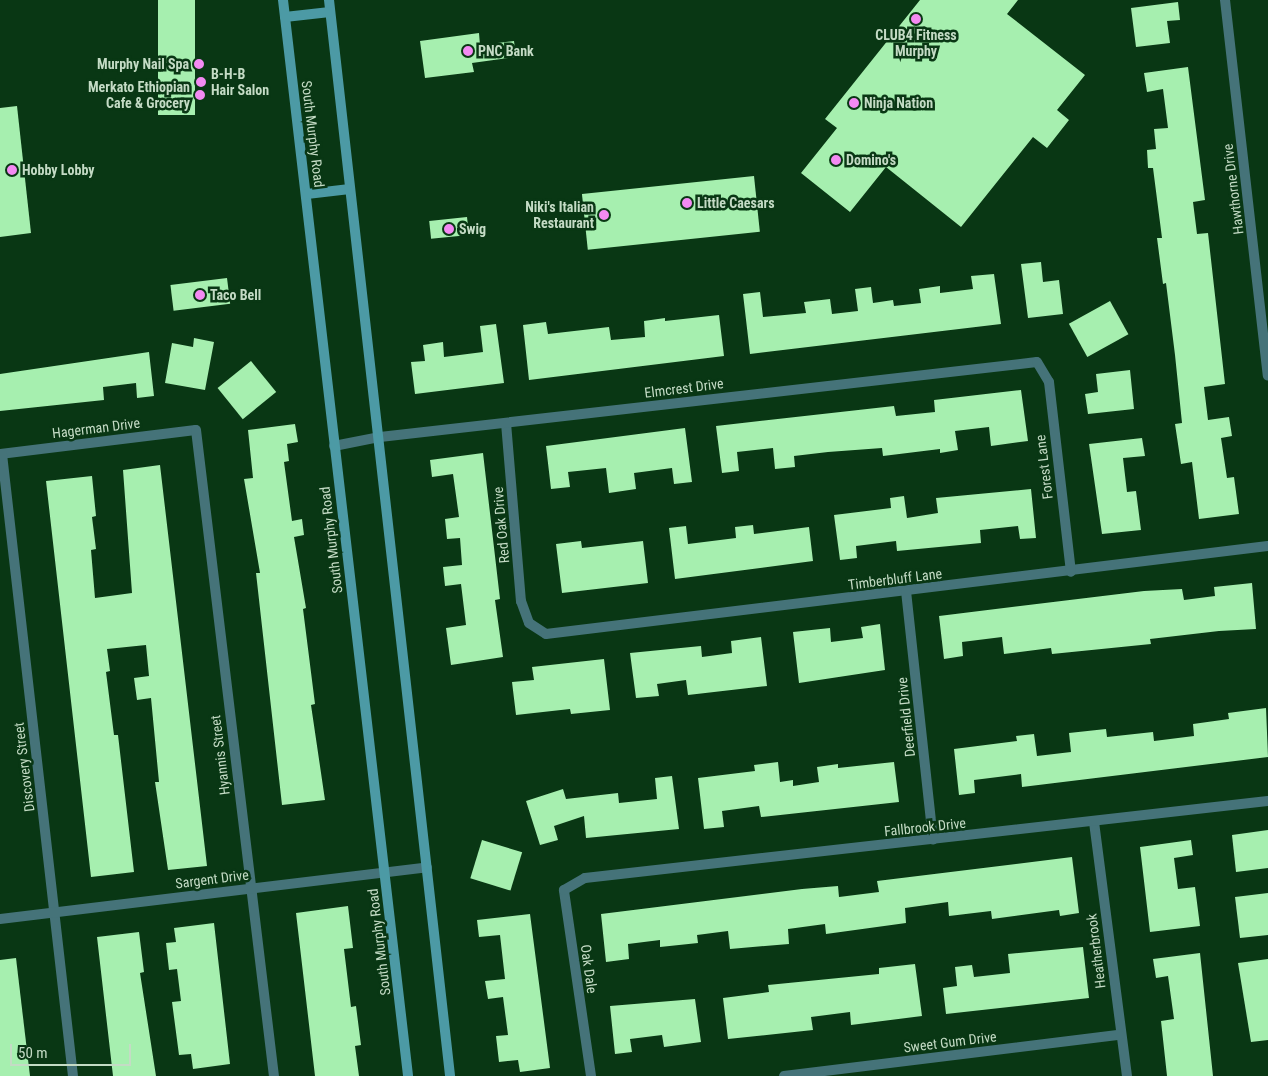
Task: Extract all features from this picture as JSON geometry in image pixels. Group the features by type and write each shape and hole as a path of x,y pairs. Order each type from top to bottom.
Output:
{"main road":[{"name":"South Murphy Road","path":"283,0 408,1076"},
{"path":"329,0 380,437 450,1076"},
{"path":"285,17 330,12"},
{"path":"306,194 350,190"}],"street":[{"name":"Hawthorne Drive","path":"1225,0 1263,285 1268,376"},
{"name":"Elmcrest Drive","path":"334,446 380,437 1037,362"},
{"name":"Forest Lane","path":"1037,362 1049,382 1071,572"},
{"name":"Red Oak Drive","path":"506,422 521,601 529,623"},
{"name":"Hagerman Drive","path":"1,454 196,430"},
{"name":"Hyannis Street","path":"196,430 274,1076"},
{"name":"Discovery Street","path":"1,454 73,1076"},
{"name":"Timberbluff Lane","path":"529,623 546,634 559,634 1071,572 1268,546"},
{"name":"Deerfield Drive","path":"906,591 932,840"},
{"name":"Fallbrook Drive","path":"585,878 1268,801"},
{"name":"Heatherbrook","path":"1094,822 1120,1035 1127,1076"},
{"name":"Sargent Drive","path":"0,919 427,867"},
{"name":"Oak Dale","path":"585,878 564,890 591,1076"},
{"name":"Sweet Gum Drive","path":"784,1076 1120,1035"}],"building":[{"path":"158,0 195,0 195,115 158,115"},
{"path":"920,0 1018,0 1007,14 1085,75 1057,110 1069,120 1047,148 1033,137 961,227 886,167 850,212 801,173 837,128 825,119"},
{"path":"1178,2 1180,20 1167,21 1170,43 1136,47 1131,8"},
{"name":"PNC Bank","path":"479,33 480,45 514,41 516,57 472,63 474,72 425,78 420,41"},
{"path":"1188,67 1205,200 1193,202 1197,234 1208,233 1225,384 1204,387 1208,420 1229,417 1232,436 1221,438 1227,478 1234,477 1239,514 1199,519 1192,462 1181,464 1175,424 1182,423 1175,355 1166,283 1163,284 1157,238 1162,238 1153,168 1148,168 1147,150 1156,149 1154,129 1168,128 1163,89 1147,92 1144,73"},
{"name":"Hobby Lobby","path":"17,106 31,233 0,237 0,108"},
{"path":"754,176 760,232 588,250 582,194"},
{"name":"Swig","path":"467,217 469,235 431,239 429,221"},
{"path":"1041,262 1043,282 1059,280 1063,314 1028,318 1021,264"},
{"path":"994,274 1001,324 750,354 743,294 760,292 763,317 806,313 804,302 830,299 832,314 858,311 855,289 871,287 873,303 893,300 894,306 921,303 919,289 940,286 940,293 973,289 971,276"},
{"name":"Taco Bell","path":"227,278 230,304 174,311 170,285"},
{"path":"1110,301 1128,334 1087,357 1069,324"},
{"path":"719,315 724,356 529,380 523,325 546,322 548,334 609,327 611,340 645,337 644,321 665,318 665,321"},
{"path":"496,324 504,383 415,394 411,362 425,361 423,345 443,342 444,357 483,352 480,326"},
{"path":"194,338 214,342 205,390 165,383 172,343 193,347"},
{"path":"149,352 154,396 137,398 136,383 103,387 104,400 0,411 0,374"},
{"path":"251,361 276,392 243,419 218,388"},
{"path":"1130,370 1134,409 1088,414 1085,394 1098,392 1096,374"},
{"path":"1021,390 1028,441 991,446 989,427 955,431 958,450 940,453 940,449 883,456 882,448 828,452 794,456 795,467 775,469 773,448 737,452 739,471 722,473 716,426 894,406 896,416 935,412 934,400"},
{"path":"295,424 298,442 287,444 289,461 284,462 292,521 302,519 304,535 294,537 306,608 303,609 315,704 311,705 325,800 282,805 256,573 260,573 244,479 253,478 248,430"},
{"path":"685,428 692,482 674,484 672,468 634,473 636,489 609,493 606,468 568,472 570,487 551,489 546,446"},
{"path":"1142,438 1145,456 1123,458 1127,492 1136,491 1141,530 1102,534 1089,444"},
{"path":"483,453 500,599 495,600 503,657 451,665 446,628 466,625 461,584 445,586 443,567 462,565 460,538 447,539 445,519 459,517 453,474 432,477 430,460"},
{"path":"160,465 207,866 168,870 155,782 159,782 151,698 137,700 134,678 149,676 146,645 107,649 110,671 106,672 114,735 118,735 134,872 91,877 46,481 92,476 96,516 92,517 96,549 91,550 95,598 132,593 123,470"},
{"path":"1031,489 1036,538 1020,539 1018,526 980,530 981,543 897,551 896,541 856,546 857,558 840,560 834,515 891,508 890,498 904,496 907,518 938,513 936,498"},
{"path":"753,525 754,534 809,527 813,561 675,579 669,528 686,526 688,544 736,538 735,527"},
{"path":"581,541 582,548 643,541 648,583 562,593 556,544"},
{"path":"1252,583 1256,629 1150,639 1151,644 1052,654 1051,648 1004,654 1002,637 962,642 963,656 944,659 939,616 1144,591 1182,589 1184,600 1215,596 1214,587"},
{"path":"880,624 885,670 799,683 793,632 830,628 831,642 863,638 861,627"},
{"path":"761,637 767,686 688,695 686,680 657,684 659,696 636,698 630,653 701,646 702,657 732,653 731,641"},
{"path":"604,659 610,710 571,714 570,709 516,715 512,682 534,680 532,667"},
{"path":"1266,708 1268,757 1022,787 1021,774 974,780 975,793 959,795 954,749 1017,741 1016,736 1034,734 1037,756 1071,752 1069,733 1106,729 1107,737 1153,732 1154,741 1194,736 1193,724 1229,719 1228,713"},
{"path":"778,762 780,782 793,780 793,786 819,782 817,767 838,764 838,768 894,762 899,802 761,817 759,806 722,811 724,827 704,829 698,778 755,771 754,765"},
{"path":"672,776 679,829 586,838 584,816 554,826 558,840 540,845 526,801 563,789 566,799 618,793 619,803 657,799 655,778"},
{"path":"1268,830 1268,868 1236,872 1232,835"},
{"path":"482,840 522,852 510,891 470,878"},
{"path":"1191,840 1193,855 1174,858 1178,889 1195,887 1200,926 1150,932 1140,847"},
{"path":"1072,857 1079,913 1060,916 1059,910 992,919 991,911 949,916 948,902 905,908 906,923 826,934 825,924 788,929 789,944 730,949 728,931 697,935 698,943 660,947 660,940 628,944 629,959 606,962 601,914 838,886 839,897 879,892 877,881"},
{"path":"1268,893 1268,935 1240,938 1235,897"},
{"path":"348,906 353,948 344,949 351,1007 356,1006 361,1045 355,1046 359,1076 315,1076 296,913"},
{"path":"530,914 550,1068 520,1072 518,1060 499,1062 496,1036 508,1035 503,997 488,999 485,981 505,979 500,935 479,937 477,920"},
{"path":"214,923 230,1064 193,1069 191,1054 179,1055 172,1002 181,1001 177,969 169,970 166,943 176,942 174,928"},
{"path":"139,932 144,972 140,973 156,1076 113,1076 97,937"},
{"path":"1083,947 1089,998 946,1014 943,988 957,986 955,967 972,965 974,977 1010,973 1008,954"},
{"path":"1200,953 1213,1076 1167,1076 1161,1021 1174,1019 1168,976 1156,978 1153,959"},
{"path":"16,958 30,1076 0,1076 0,960"},
{"path":"1268,959 1268,1040 1251,1042 1238,963"},
{"path":"915,964 922,1016 851,1025 850,1012 811,1017 813,1030 728,1039 723,998 769,992 768,985 879,974 879,968"},
{"path":"695,999 701,1042 664,1047 662,1035 630,1039 632,1052 615,1054 610,1006"}],"place":[{"name":"CLUB4 Fitness Murphy","path":"916,19"},
{"name":"PNC Bank","path":"468,51"},
{"name":"Murphy Nail Spa","path":"199,64"},
{"name":"B-H-B Hair Salon","path":"201,82"},
{"name":"Merkato Ethiopian Cafe & Grocery","path":"200,95"},
{"name":"Ninja Nation","path":"854,103"},
{"name":"Domino's","path":"836,160"},
{"name":"Hobby Lobby","path":"12,170"},
{"name":"Little Caesars","path":"687,203"},
{"name":"Niki's Italian Restaurant","path":"604,215"},
{"name":"Swig","path":"449,229"},
{"name":"Taco Bell","path":"200,295"}]}
